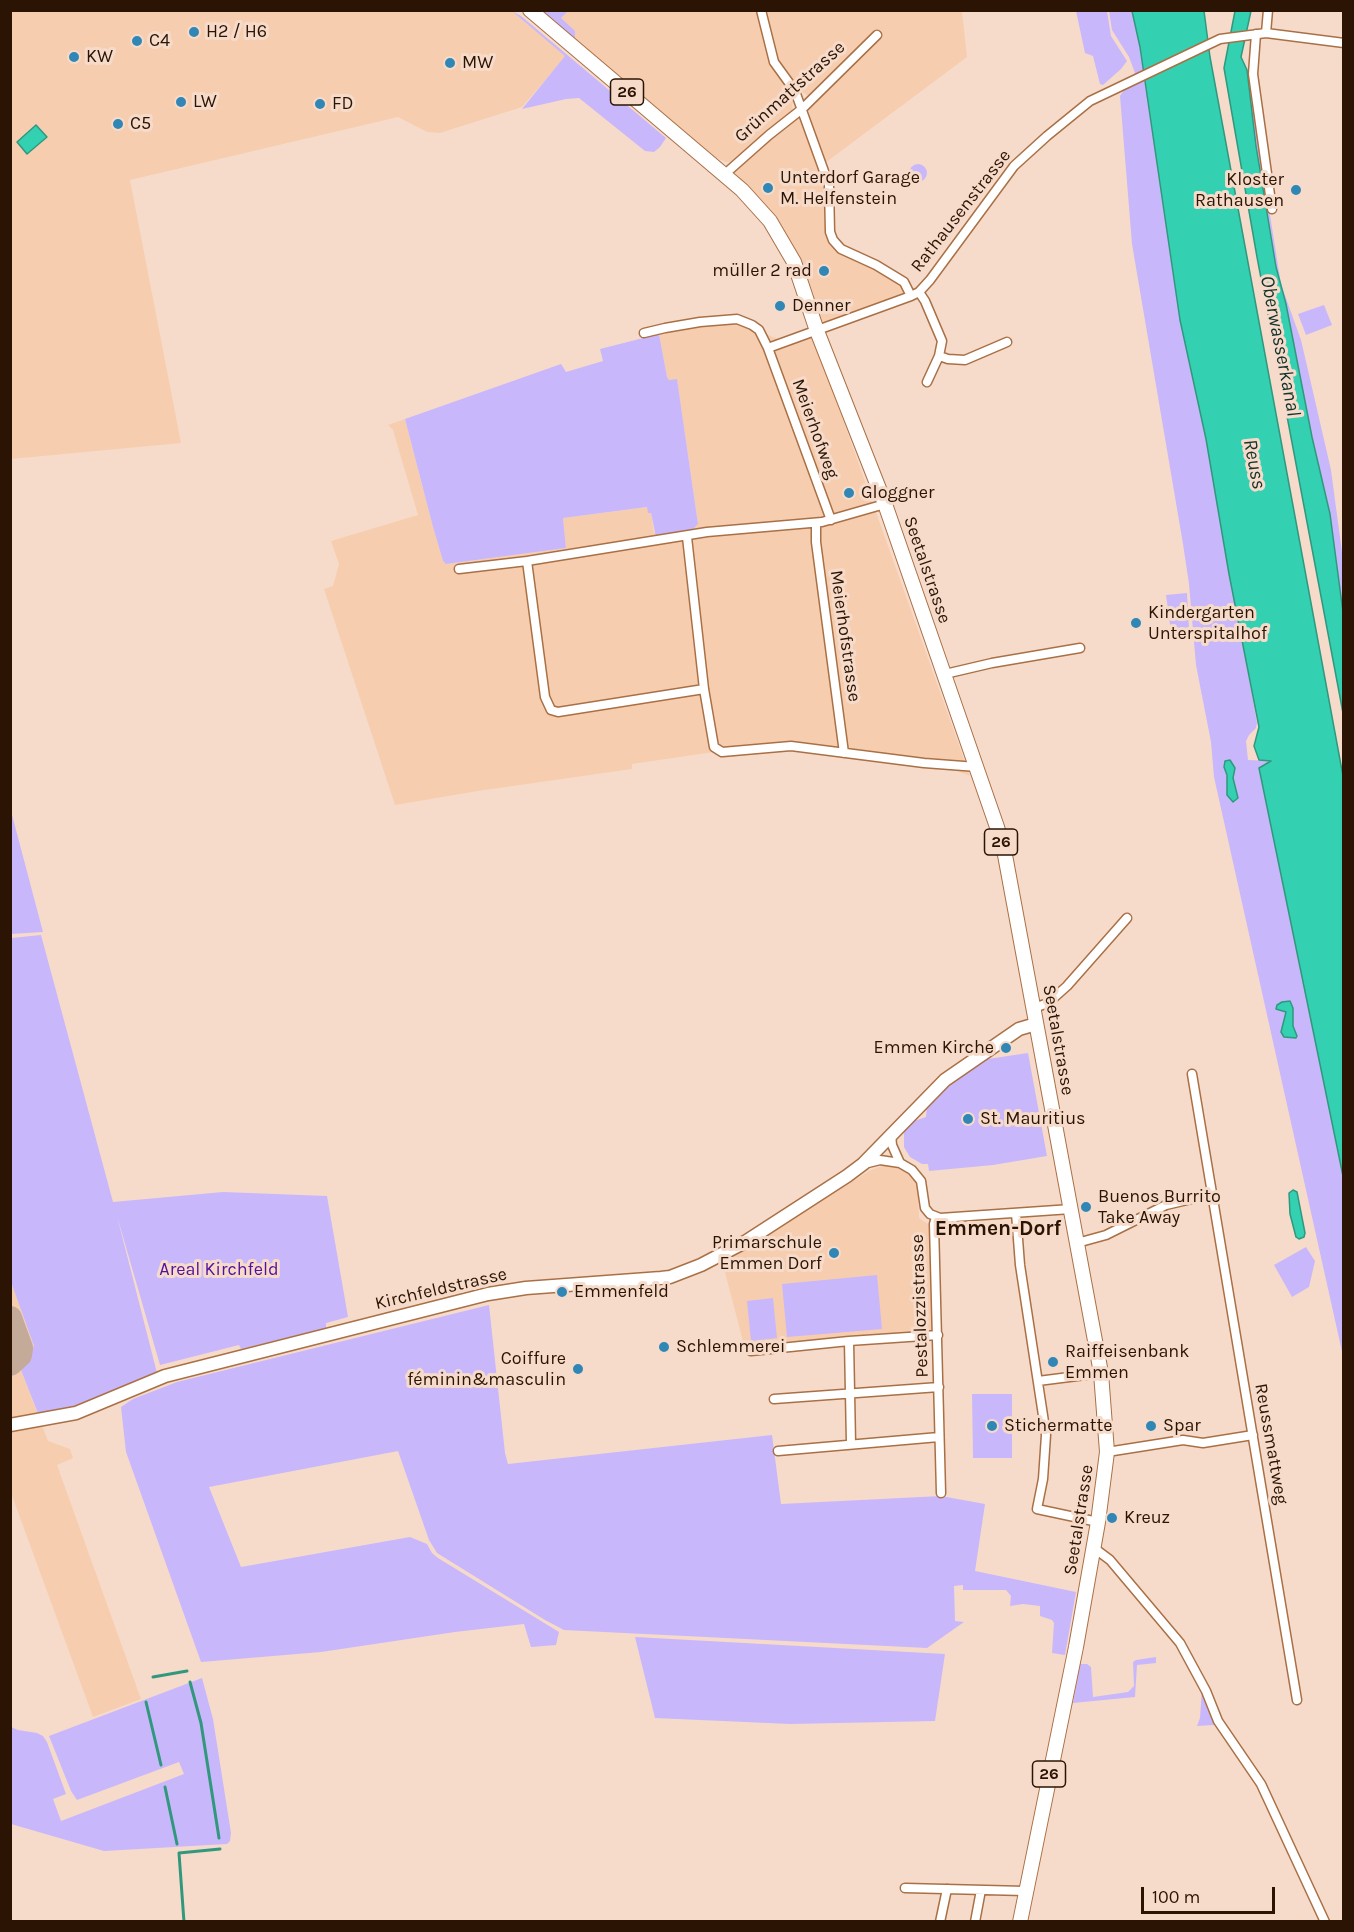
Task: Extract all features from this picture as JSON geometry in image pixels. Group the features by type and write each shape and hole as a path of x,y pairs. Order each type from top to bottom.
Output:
{"main road":[{"name":"Seetalstrasse","path":"530,10 725,174 756,203 776,231 798,270 817,331 885,504 998,827 1034,1008 1101,1373 1107,1452 1094,1548 1020,1922"}],"street":[{"path":"761,10 774,62 795,91 829,185 830,232 833,240 841,249 876,265 904,282 915,294"},
{"path":"1266,33 1268,10"},
{"path":"1272,209 1252,74 1256,34 1266,33 1344,44"},
{"name":"Rathausenstrasse","path":"817,331 915,294 930,280 1014,166 1084,105 1215,41 1256,34"},
{"name":"Grünmattstrasse","path":"725,174 802,109 877,35"},
{"name":"Rathausenstrasse","path":"915,294 940,336 939,356"},
{"path":"644,333 700,322 737,319 759,330 768,348 817,331"},
{"path":"927,382 939,356 965,360 1007,342"},
{"name":"Meierhofweg","path":"768,348 831,520"},
{"path":"459,569 527,561 707,532 816,523 885,504"},
{"name":"Meierhofstrasse","path":"816,523 816,542 844,753"},
{"path":"687,537 704,689 714,747 723,752 791,746 977,767"},
{"path":"527,561 544,697 551,710 558,712 704,689"},
{"path":"945,674 992,663 1080,648"},
{"path":"1034,1008 1048,1003 1067,986 1127,918"},
{"name":"Kirchfeldstrasse","path":"10,1425 76,1413 165,1376 489,1294 526,1288 670,1277 701,1265 745,1242 847,1176 862,1164 945,1080 1019,1029 1036,1024"},
{"name":"Reussmattweg","path":"1192,1074 1214,1194 1297,1700"},
{"path":"891,1135 892,1145 900,1162 918,1176 923,1187 925,1208 936,1217"},
{"path":"862,1164 880,1160 900,1162"},
{"path":"1077,1242 1106,1235 1166,1205 1214,1194"},
{"name":"Pestalozzistrasse","path":"941,1493 934,1224 936,1217 955,1218 1071,1209"},
{"path":"1016,1213 1020,1265 1046,1436 1043,1479 1037,1509 1098,1522"},
{"path":"751,1351 938,1335"},
{"path":"849,1341 851,1444"},
{"path":"1038,1381 1101,1373"},
{"path":"774,1399 939,1387"},
{"path":"1107,1452 1183,1440 1203,1443 1253,1435"},
{"path":"778,1450 939,1437"},
{"path":"1094,1548 1110,1560 1180,1643 1206,1691 1218,1721 1261,1784 1325,1922"},
{"path":"905,1888 1025,1891"},
{"path":"940,1922 947,1889"},
{"path":"975,1922 981,1890"}],"shaded area":[{"path":"568,10 962,11 967,57 825,163 809,113 810,97 801,91 793,99 792,113 730,162 726,162 716,158 574,40 561,18"},
{"path":"10,11 512,11 566,56 522,107 440,133 427,132 398,117 130,180 181,443 11,459"},
{"path":"802,109 829,185 833,240 904,282 911,296 817,331 802,280 729,169"},
{"path":"733,316 747,317 768,335 778,339 810,327 970,776 957,771 849,759 808,751 788,750 724,758 714,752 632,764 632,769 395,805 324,589 333,586 339,564 331,541 418,515 393,430 388,425 405,419 433,527 443,561 446,564 566,548 563,518 648,507 654,533 693,529 698,523 677,380 669,380 667,377 659,334"},
{"name":"Primarschule Emmen Dorf","path":"884,1165 906,1170 915,1179 919,1218 931,1226 936,1332 748,1348 744,1345 722,1261 752,1245 869,1171"},
{"path":"11,1282 34,1346 21,1370 48,1441 70,1449 73,1458 57,1465 141,1699 93,1717 11,1493"}],"green space":[{"path":"512,11 521,16 666,138 660,147 654,152 645,151 579,98 522,109 565,56"},
{"path":"540,11 568,11 561,18 575,31 574,40"},
{"path":"1076,11 1107,11 1111,36 1127,61 1103,85 1100,84 1093,56 1085,53"},
{"path":"1109,11 1132,11 1140,47 1180,320 1206,439 1257,723 1246,741 1248,760 1271,761 1259,769 1343,1176 1343,1356 1214,777 1211,742 1196,665 1183,544 1132,244 1120,96 1135,73 1129,57 1112,30"},
{"path":"1250,68 1258,140 1281,284 1301,340 1331,470 1343,560 1343,612 1330,513 1312,437 1286,304 1276,267 1256,146 1247,70"},
{"path":"918,164 924,167 927,173 924,179 918,182 912,179 909,173 912,167"},
{"path":"1324,305 1332,325 1306,335 1298,314"},
{"path":"659,334 667,377 669,380 677,379 698,524 693,529 656,537 651,513 648,513 647,507 563,518 566,548 446,564 443,561 433,527 405,419 561,364 566,372 603,361 600,349"},
{"path":"1187,593 1189,629 1171,632 1166,595"},
{"path":"11,811 43,932 11,934"},
{"name":"Areal Kirchfeld","path":"41,935 113,1202 223,1192 327,1196 348,1317 326,1323 326,1328 241,1349 239,1345 160,1365 117,1216 157,1373 90,1403 39,1416 21,1370 34,1346 11,1282 11,938"},
{"path":"1028,1053 1047,1156 993,1165 929,1171 928,1164 922,1164 910,1157 904,1147 904,1132 914,1121 926,1117 927,1106 945,1086 981,1060"},
{"path":"1306,1247 1315,1261 1309,1287 1292,1297 1274,1265"},
{"path":"877,1275 882,1329 787,1337 782,1284"},
{"path":"773,1298 777,1338 751,1341 747,1301"},
{"path":"489,1305 508,1464 772,1435 781,1504 941,1496 985,1504 975,1571 1076,1592 1065,1655 1052,1653 1054,1623 1040,1616 1040,1606 1023,1604 1010,1606 1011,1596 1006,1590 963,1590 963,1585 954,1586 955,1621 964,1622 927,1648 564,1630 437,1553 429,1540 398,1451 209,1487 241,1567 410,1537 427,1544 438,1558 559,1632 556,1645 531,1647 524,1624 321,1652 201,1662 126,1452 121,1407 133,1399 177,1382"},
{"name":"Stichermatte","path":"972,1394 1012,1394 1012,1458 973,1458"},
{"path":"635,1637 945,1654 935,1721 790,1724 655,1718"},
{"path":"1156,1657 1156,1663 1137,1665 1135,1697 1073,1703 1080,1664 1087,1664 1091,1667 1093,1697 1128,1692 1134,1686 1133,1662"},
{"path":"202,1678 213,1719 231,1833 227,1844 104,1851 11,1824 11,1727 37,1733 47,1742 66,1794 53,1799 61,1821 184,1774 179,1762 77,1800 71,1791 49,1736"},
{"path":"1202,1689 1216,1723 1214,1725 1197,1726 1200,1718"}],"water":[{"name":"Reuss","path":"1132,11 1204,11 1210,57 1343,776 1343,1176 1259,768 1271,761 1259,760 1254,746 1259,727 1229,574 1206,439 1180,320 1140,47"},
{"name":"Oberwasserkanal","path":"1235,11 1251,11 1241,57 1247,70 1256,146 1276,267 1286,304 1312,437 1330,514 1343,612 1343,713 1257,257 1224,68"},
{"path":"36,125 47,137 27,154 17,142"},
{"path":"1230,760 1235,768 1233,778 1238,798 1233,802 1227,795 1227,775 1224,767 1225,761"},
{"path":"1290,1001 1293,1008 1296,1038 1284,1037 1281,1032 1286,1012 1276,1009 1277,1005 1282,1002"},
{"path":"1293,1190 1297,1192 1305,1233 1304,1237 1299,1239 1296,1237 1290,1214 1289,1193"}],"waterway":[{"path":"153,1677 187,1671"},
{"path":"190,1682 201,1723 219,1838"},
{"path":"146,1702 161,1765"},
{"path":"165,1787 177,1844"},
{"path":"184,1922 179,1853 220,1849"}],"taxiway":[{"path":"10,1318 21,1348 20,1355 10,1364"}],"place":[{"name":"H2 / H6","path":"194,32"},
{"name":"C4","path":"137,41"},
{"name":"KW","path":"74,57"},
{"name":"MW","path":"450,63"},
{"name":"LW","path":"181,102"},
{"name":"FD","path":"320,104"},
{"name":"C5","path":"118,124"},
{"name":"Unterdorf Garage M. Helfenstein","path":"768,188"},
{"name":"Kloster Rathausen","path":"1296,190"},
{"name":"müller 2 rad","path":"824,271"},
{"name":"Denner","path":"780,306"},
{"name":"Gloggner","path":"849,493"},
{"name":"Kindergarten Unterspitalhof","path":"1136,623"},
{"name":"Emmen Kirche","path":"1006,1048"},
{"name":"St. Mauritius","path":"968,1119"},
{"name":"Buenos Burrito Take Away","path":"1086,1207"},
{"name":"Primarschule Emmen Dorf","path":"834,1253"},
{"name":"Emmenfeld","path":"562,1292"},
{"name":"Schlemmerei","path":"664,1347"},
{"name":"Raiffeisenbank Emmen","path":"1053,1362"},
{"name":"Coiffure féminin&masculin","path":"578,1369"},
{"name":"Stichermatte","path":"992,1426"},
{"name":"Spar","path":"1151,1426"},
{"name":"Kreuz","path":"1112,1518"}],"district":[{"name":"Emmen-Dorf","path":"998,1229"}]}
